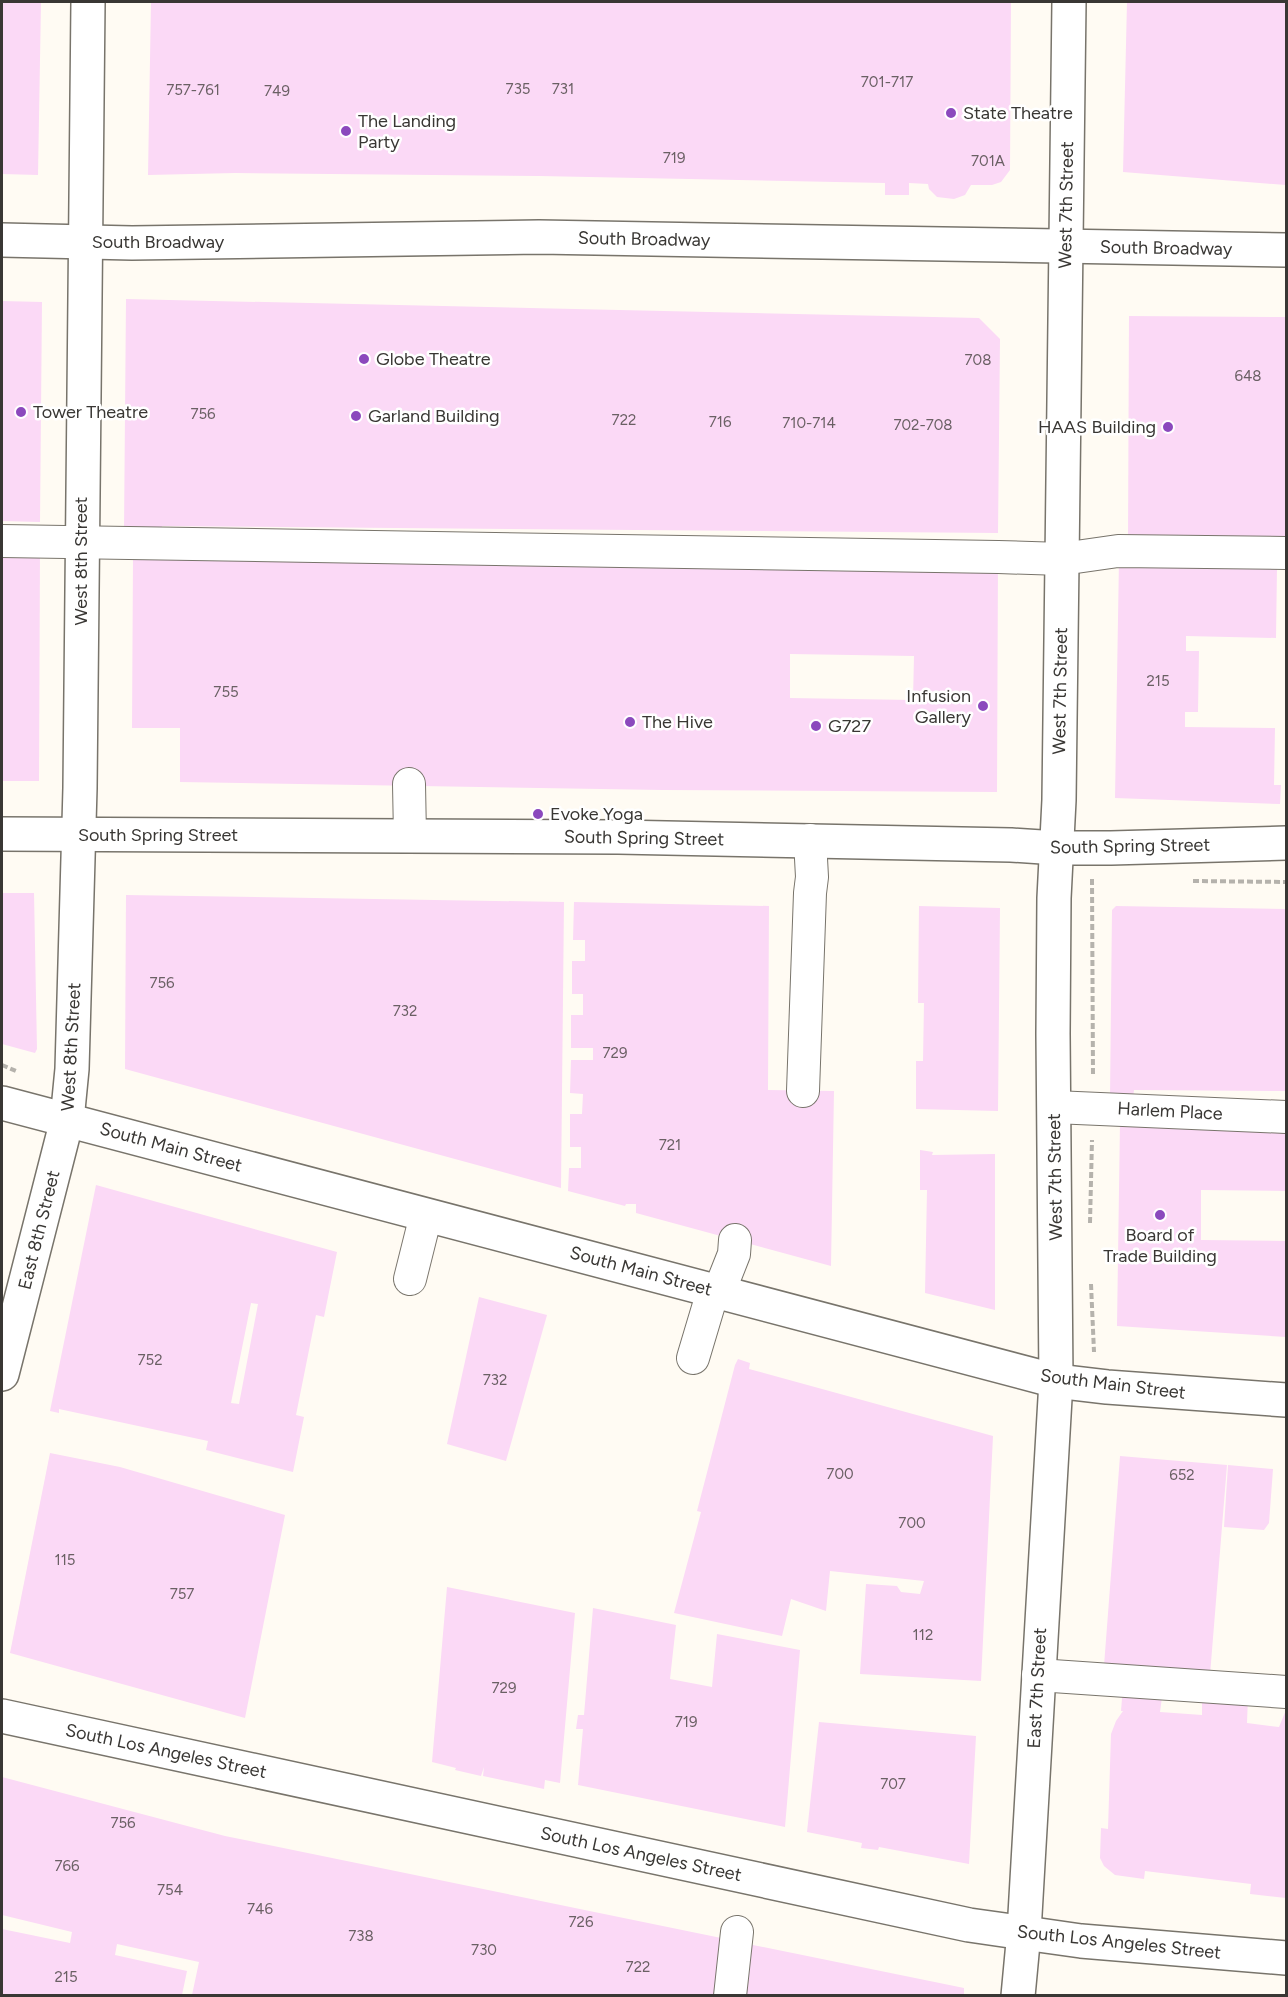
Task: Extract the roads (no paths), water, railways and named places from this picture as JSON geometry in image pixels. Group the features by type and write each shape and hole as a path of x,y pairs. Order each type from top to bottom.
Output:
{"main road":[{"name":"West 8th Street","path":"67,1120 72,1069 79,835 88,2"},
{"name":"West 7th Street","path":"1056,1381 1054,898 1057,848 1062,560 1069,2"},
{"name":"South Broadway","path":"2,240 85,242 540,237 1287,250"},
{"name":"South Spring Street","path":"2,834 810,840 1057,848 1287,843"},
{"name":"South Main Street","path":"2,1103 1056,1381 1287,1400"},
{"name":"East 8th Street","path":"2,1374 67,1120"},
{"name":"East 7th Street","path":"1018,1995 1024,1932 1056,1381"},
{"name":"South Los Angeles Street","path":"2,1716 969,1925 1081,1941 1287,1958"}],"street":[{"path":"2,542 998,557 1062,560 1118,551 1287,553"},
{"path":"409,784 410,836"},
{"path":"803,1091 812,877 810,840"},
{"name":"Harlem Place","path":"1054,1107 1287,1117"},
{"path":"410,1279 426,1215"},
{"path":"693,1358 716,1291 734,1254 735,1240"},
{"path":"1038,1675 1287,1692"},
{"path":"730,1995 737,1932"}],"place":[{"name":"State Theatre","path":"951,113"},
{"name":"The Landing Party","path":"346,131"},
{"name":"Globe Theatre","path":"364,359"},
{"name":"Tower Theatre","path":"21,412"},
{"name":"Garland Building","path":"356,416"},
{"name":"HAAS Building","path":"1168,427"},
{"name":"Infusion Gallery","path":"983,706"},
{"name":"The Hive","path":"630,722"},
{"name":"G727","path":"816,726"},
{"name":"Evoke Yoga","path":"538,814"},
{"name":"Board of Trade Building","path":"1160,1215"}]}
